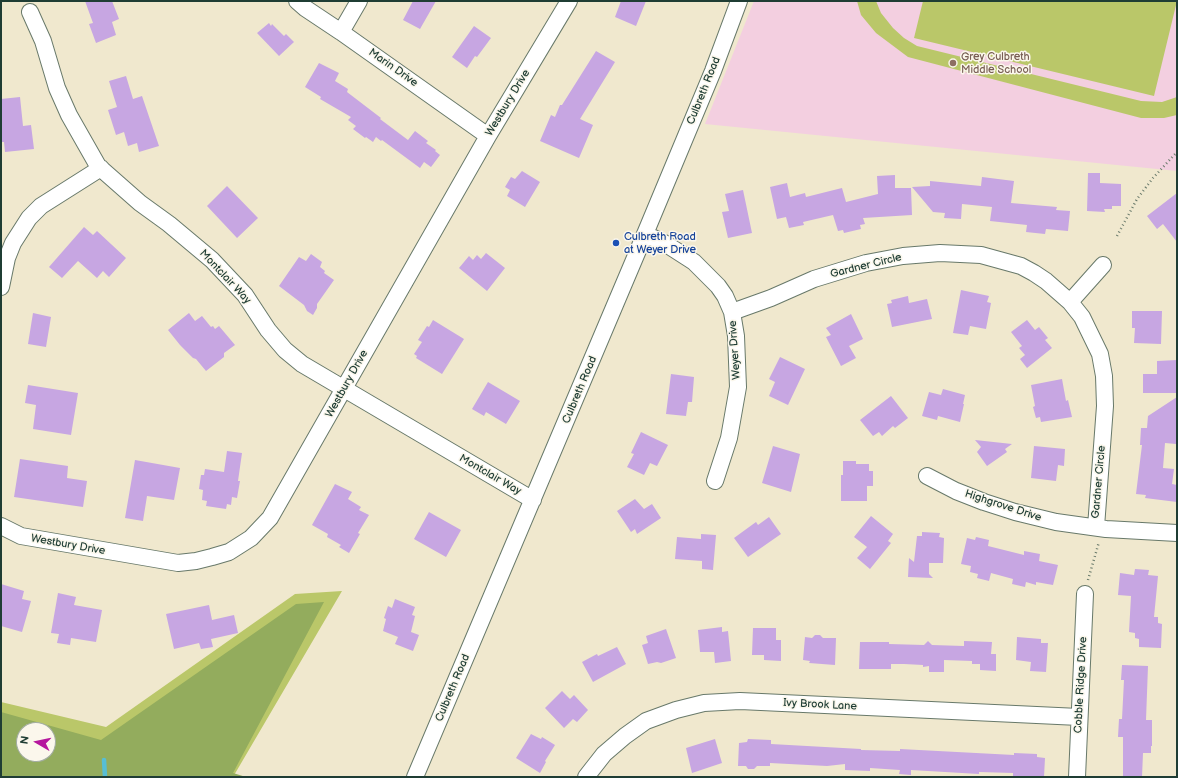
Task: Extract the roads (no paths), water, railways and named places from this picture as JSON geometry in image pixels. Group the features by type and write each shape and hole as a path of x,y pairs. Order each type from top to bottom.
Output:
{"street":[{"name":"Marin Drive","path":"297,1 488,136"},
{"path":"341,32 359,1"},
{"name":"Westbury Drive","path":"1,526 21,536 171,562 196,561 229,552 251,538 270,518 488,136 569,1"},
{"name":"Culbreth Road","path":"415,777 645,234 739,1"},
{"name":"Montclair Way","path":"30,12 43,41 57,88 69,115 101,168 140,203 169,224 212,260 245,295 268,330 285,350 302,364 343,389 533,500"},
{"path":"1,286 7,258 13,243 29,218 40,206 101,168"},
{"name":"Weyer Drive","path":"645,234 666,244 694,262 718,286 725,296 732,312 736,336 738,388 729,438 715,481"},
{"name":"Gardner Circle","path":"732,312 771,298 814,279 866,263 903,256 940,253 980,255 1021,266 1046,281 1070,302 1082,317 1100,354 1104,376 1105,406 1098,534"},
{"path":"1070,302 1103,265"},
{"name":"Highgrove Drive","path":"927,476 970,496 1015,512 1098,534 1177,533"},
{"name":"Cobble Ridge Drive","path":"1077,777 1085,594"},
{"name":"Ivy Brook Lane","path":"586,777 604,754 646,721 676,710 704,703 740,701 1079,718"}],"waterway":[{"path":"104,760 105,777"}],"place":[{"name":"Grey Culbreth Middle School","path":"953,63"},
{"name":"Culbreth Road at Weyer Drive","path":"616,243"}]}
